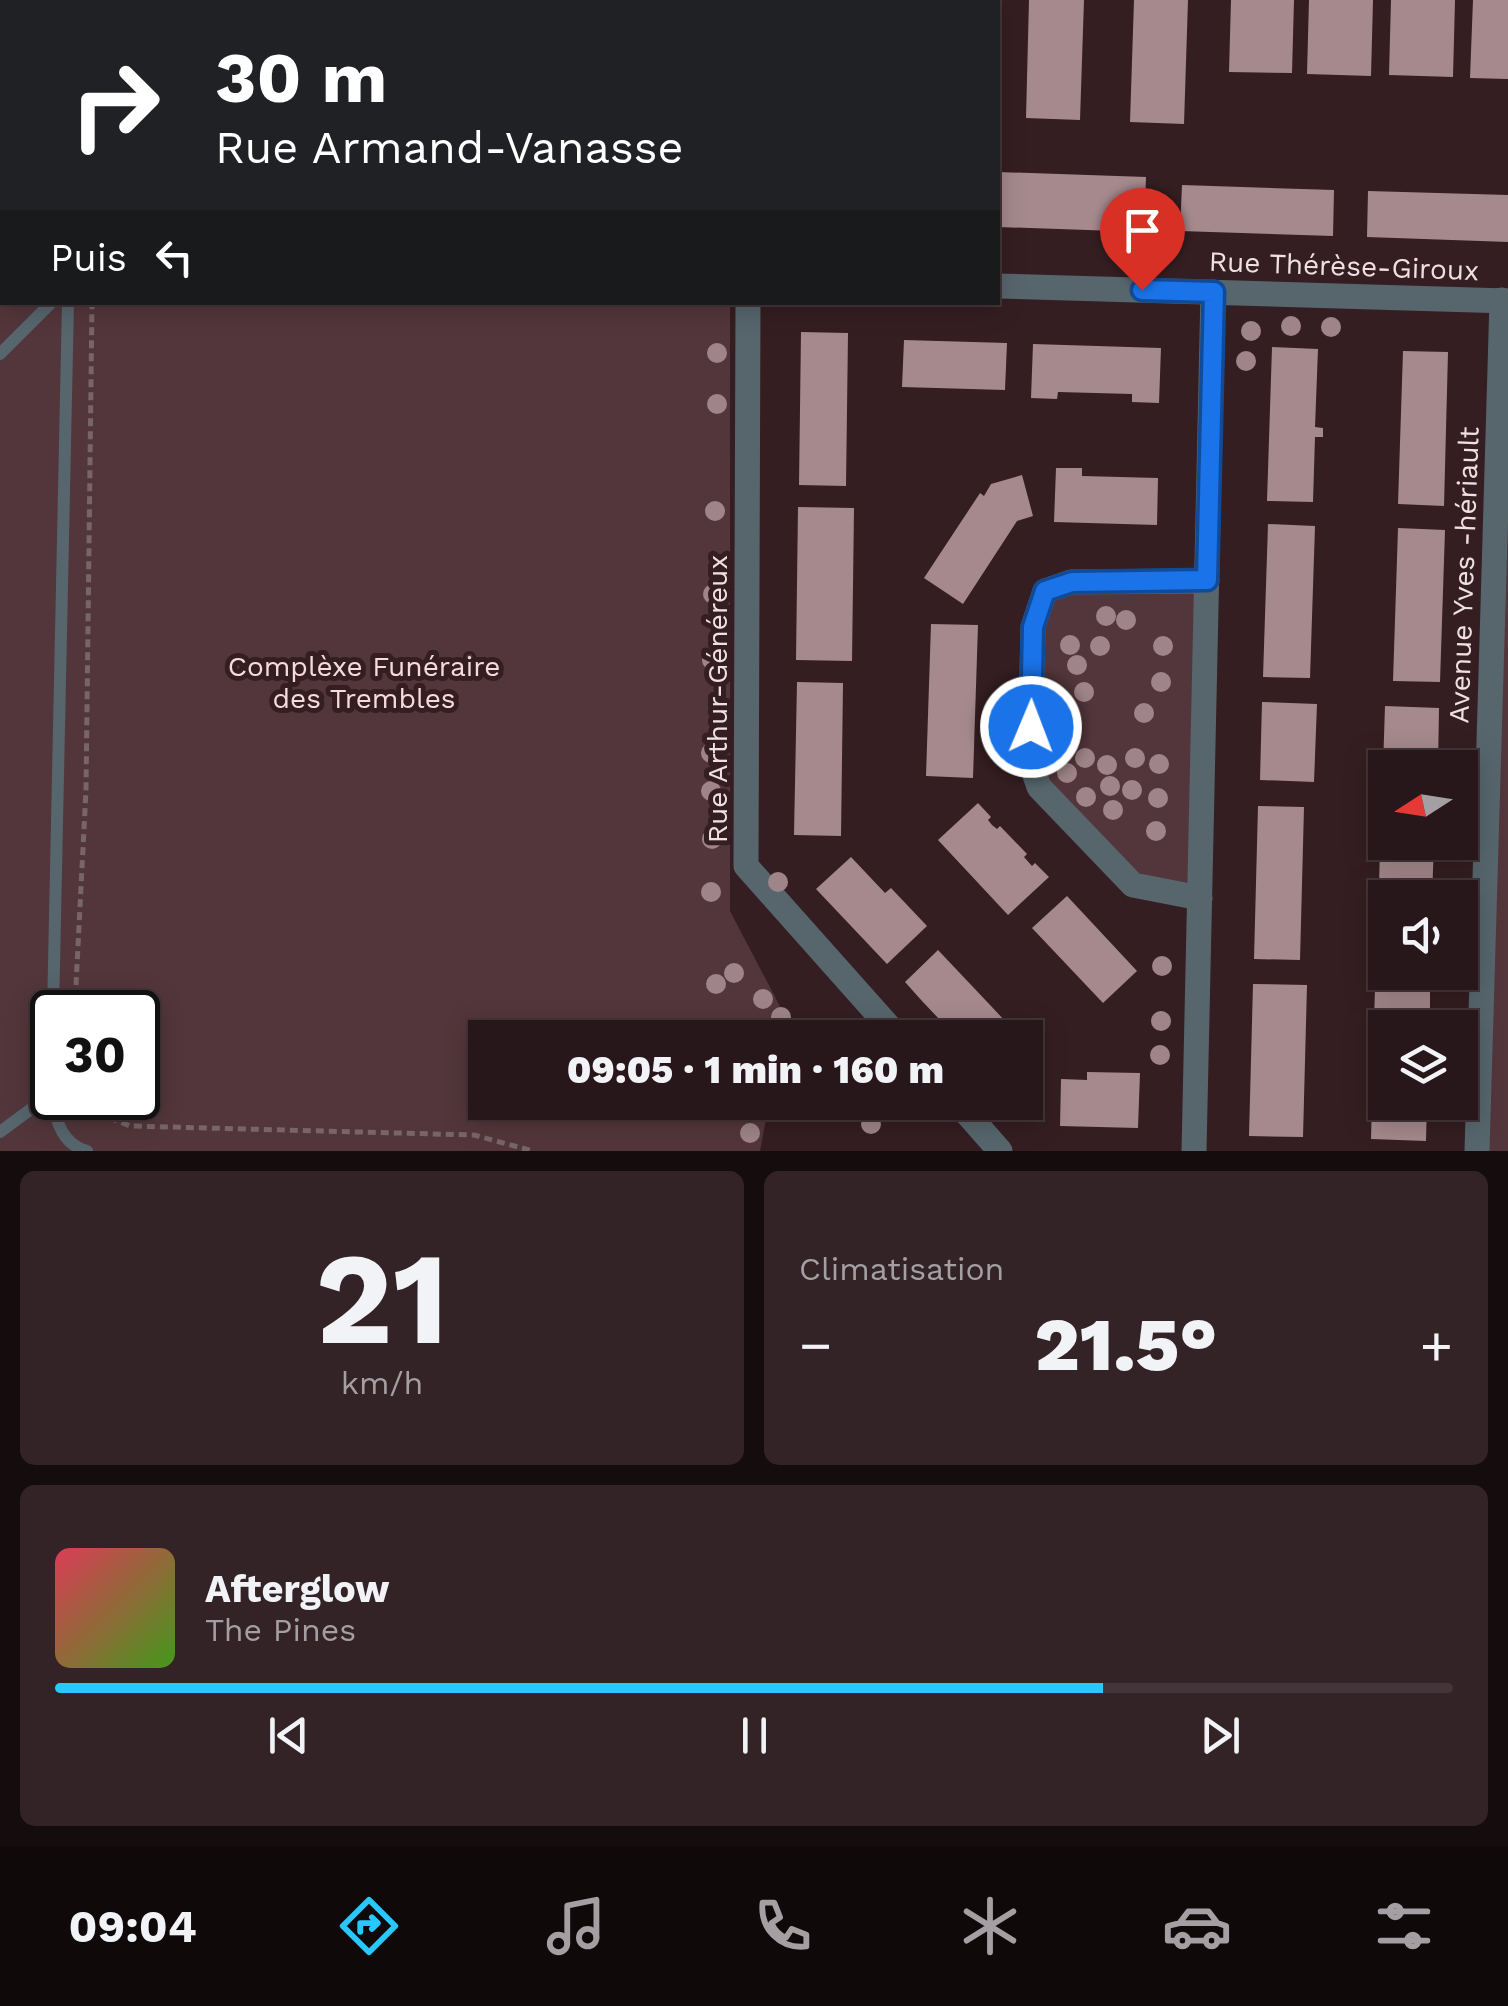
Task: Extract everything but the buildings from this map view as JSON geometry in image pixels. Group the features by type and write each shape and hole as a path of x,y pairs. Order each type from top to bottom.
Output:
{"street":[{"name":"Rue Thérèse-Giroux","path":"1000,286 1505,300"},
{"path":"1194,1151 1214,292"},
{"name":"Avenue Yves -hériault","path":"1477,1151 1505,300"},
{"name":"Rue Arthur-Généreux","path":"748,305 746,866 883,1020"},
{"path":"1200,898 1133,886 1039,787 1030,760 1033,627 1045,591 1072,582 1207,580"},
{"path":"973,1120 1000,1151"}],"lane":[{"path":"0,354 49,305"},
{"path":"53,990 68,305"},
{"path":"0,1132 30,1110"},
{"path":"56,1120 74,1148 87,1151"}],"path":[{"path":"76,990 86,790 92,305"},
{"path":"116,1120 130,1126 474,1136 533,1151"}],"green space":[{"path":"1508,301 1508,1151 1477,1151"},
{"name":"Complèxe Funéraire des Trembles","path":"0,305 730,305 730,911 784,1020 468,1020 468,1120 766,1120 760,1151 0,1151"},
{"path":"1207,581 1200,898 1133,885 1039,787 1045,591"}],"route":[{"path":"1031,727 1033,627 1045,591 1072,582 1207,580 1214,292 1142,290"}]}
